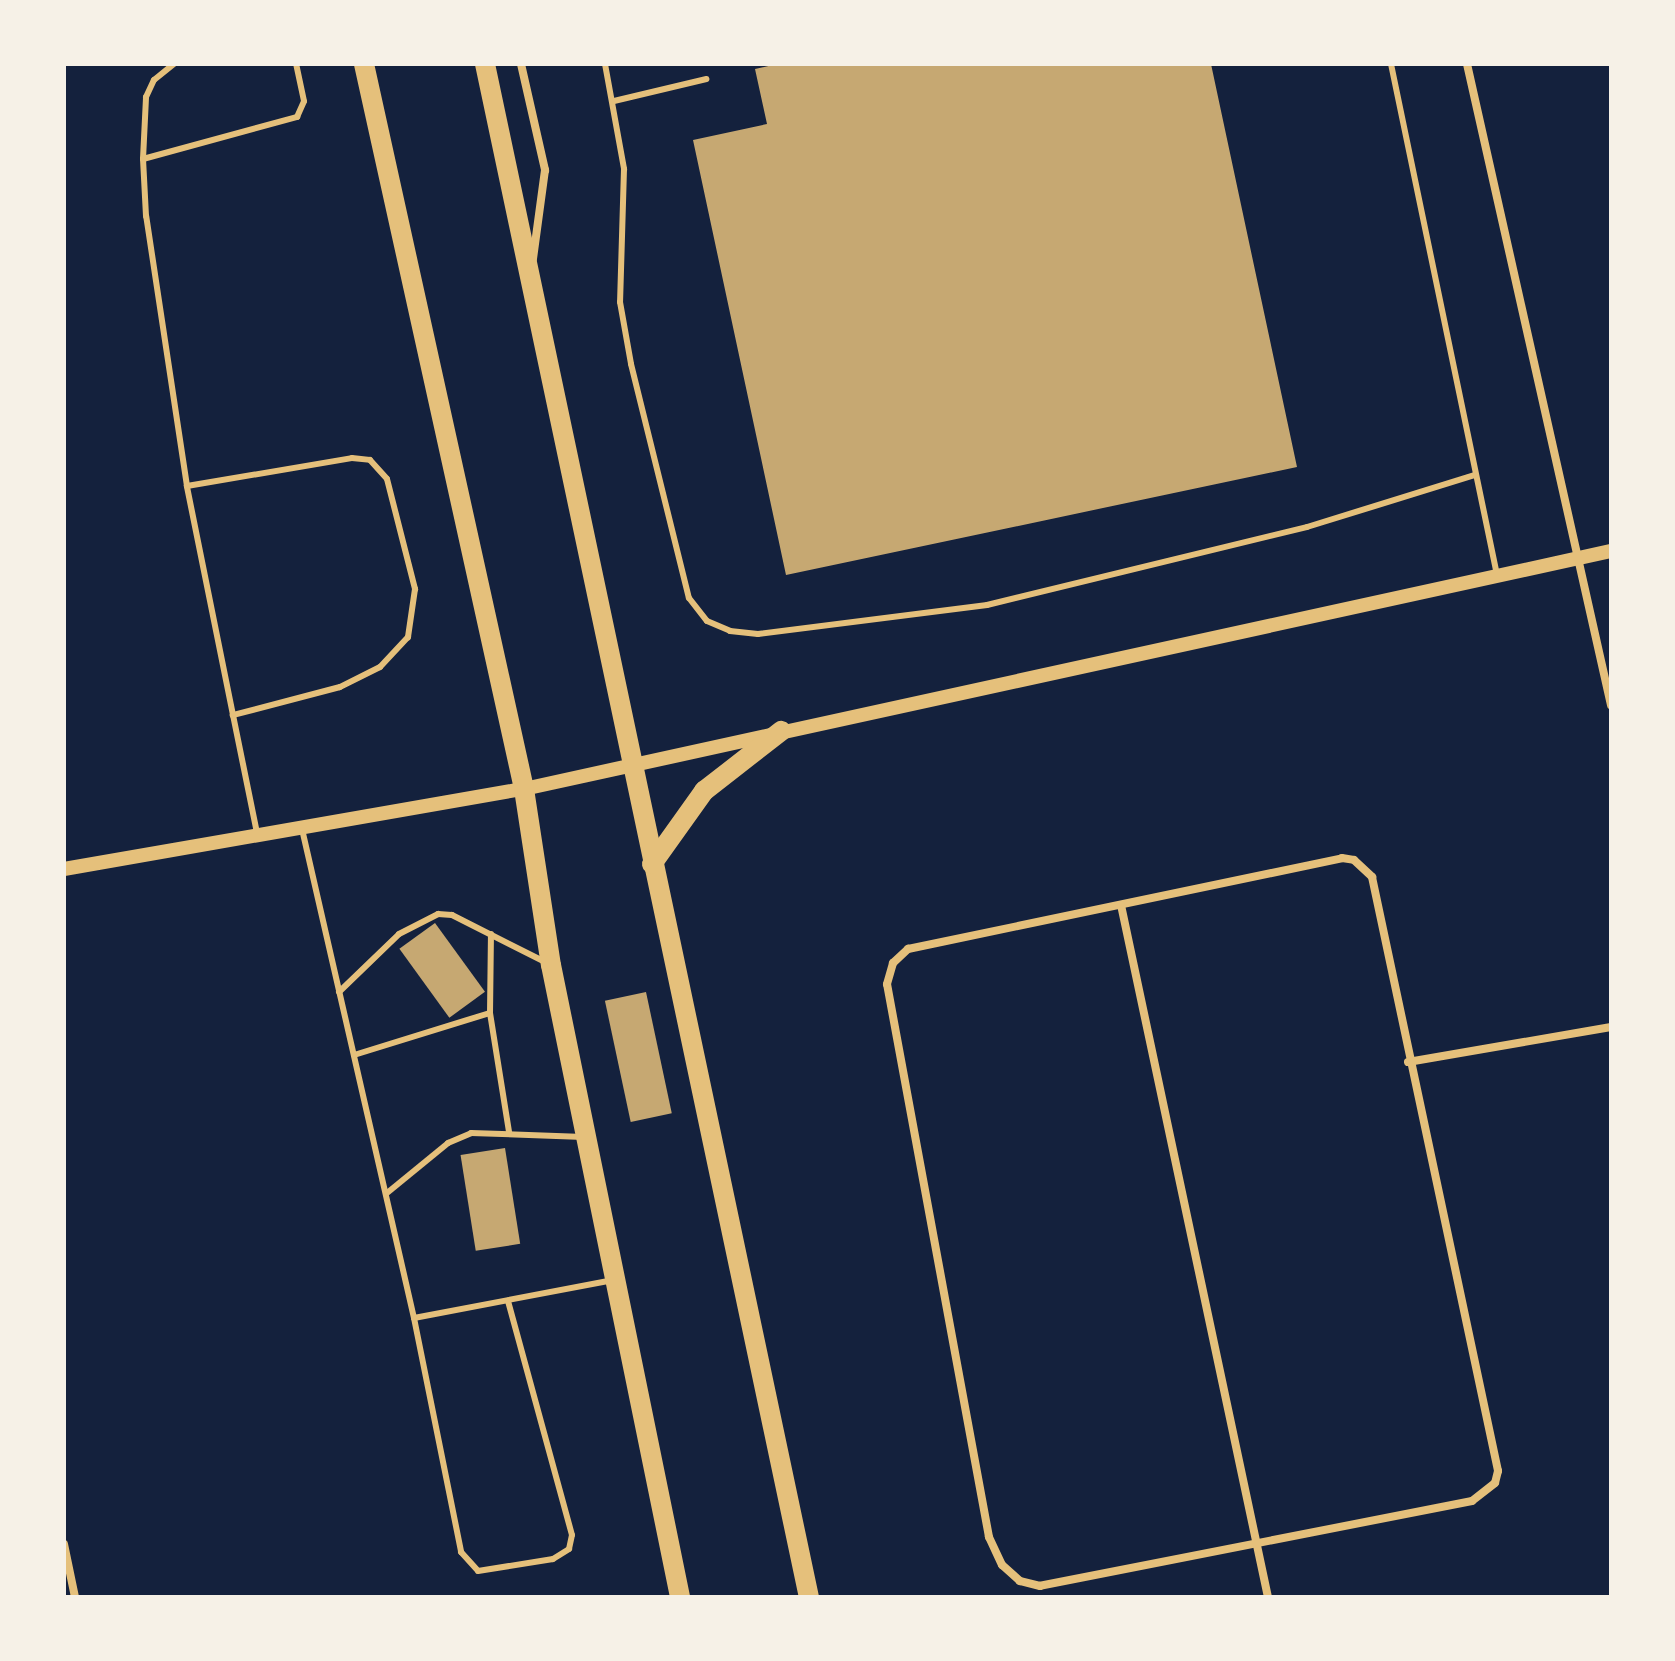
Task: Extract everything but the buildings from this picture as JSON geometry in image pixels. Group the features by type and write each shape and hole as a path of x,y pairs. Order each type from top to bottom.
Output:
{"main road":[{"path":"364,64 524,789 551,965 589,1137 680,1597"},
{"path":"485,64 630,763 809,1597"},
{"path":"652,864 704,791 781,731"}],"street":[{"path":"521,64 545,170 530,279"},
{"path":"1467,64 1581,557 1611,705"},
{"path":"64,869 524,789 630,763 1611,551"},
{"path":"1342,858 1354,860 1372,877 1408,1062 1498,1471 1486,1494 1472,1501 1040,1586 1020,1581 1002,1565 989,1537 887,984 893,963 908,949 1121,905 1342,858"},
{"path":"1121,905 1268,1597"},
{"path":"1408,1062 1611,1027"},
{"path":"64,1544 75,1597"}],"lane":[{"path":"174,64 154,80 146,97 143,159 146,216 187,486 257,833"},
{"path":"143,159 297,117 304,101 296,64"},
{"path":"605,64 624,169 620,302 631,364 689,598 707,621 758,634 1026,597 1307,527 1475,475"},
{"path":"1391,64 1497,575"},
{"path":"614,101 706,79"},
{"path":"187,486 352,458 370,460 387,479 415,589 408,637 380,667 340,687 233,715"},
{"path":"301,827 387,1193 461,1552 478,1571 553,1559 569,1549 572,1535 508,1301"},
{"path":"339,992 418,920 452,915 551,965"},
{"path":"491,934 490,1013 509,1132"},
{"path":"354,1055 490,1013"},
{"path":"387,1193 448,1143 471,1133 589,1137"},
{"path":"414,1318 617,1279"}]}
